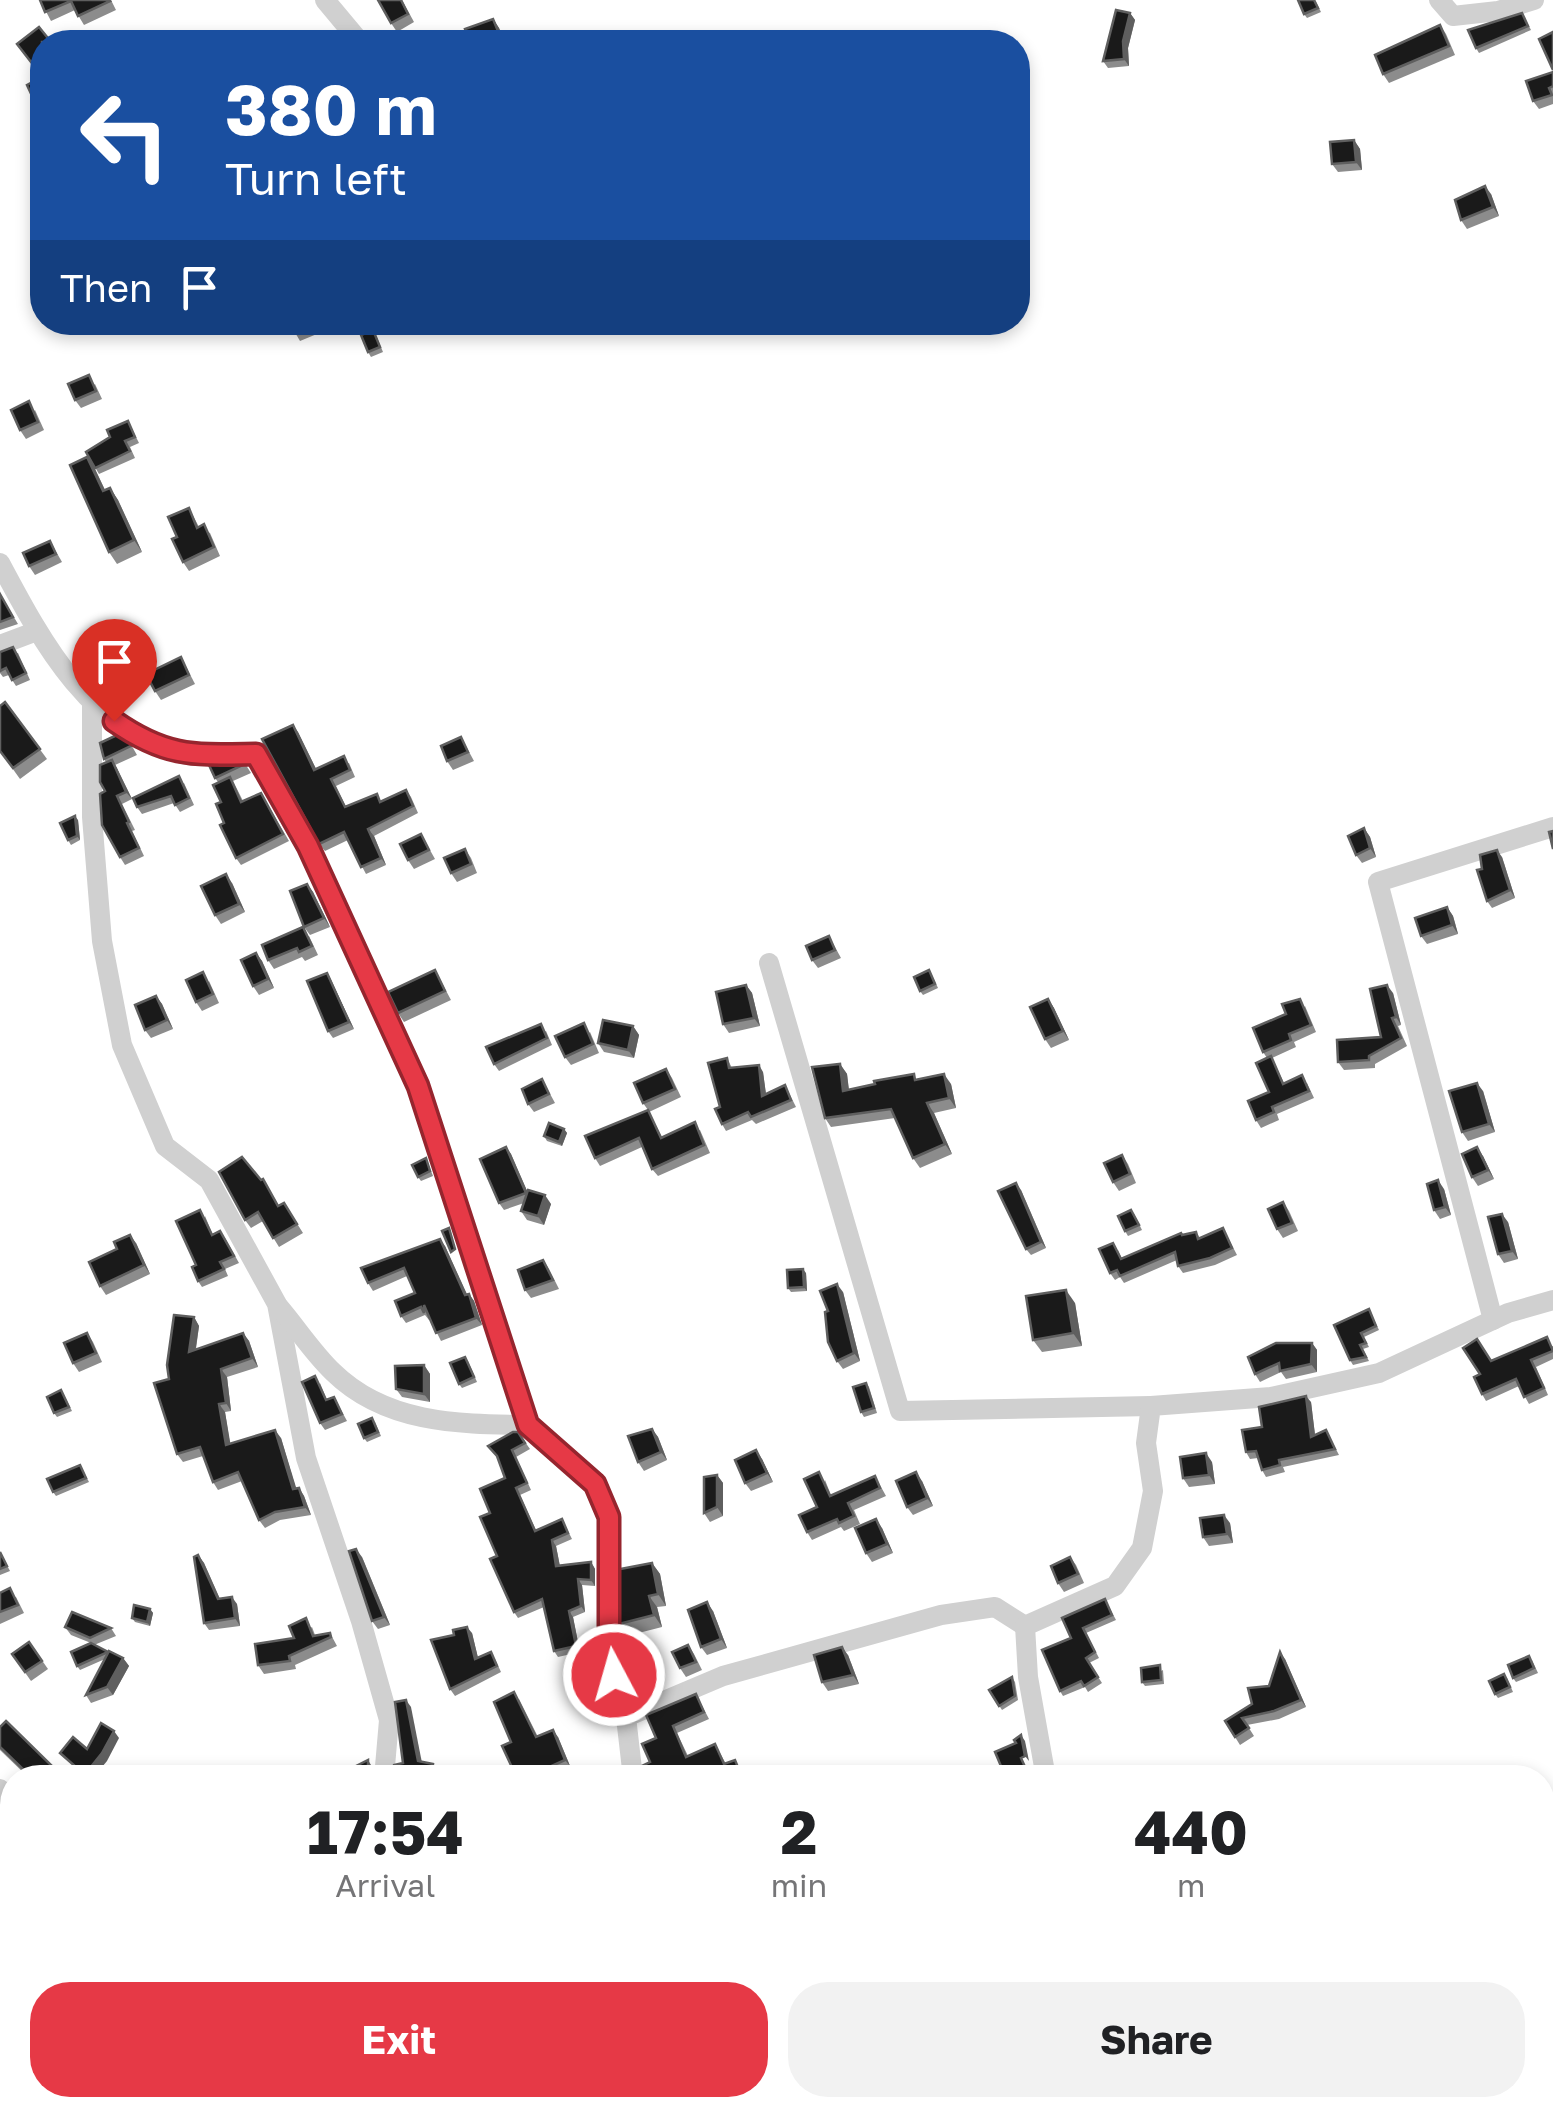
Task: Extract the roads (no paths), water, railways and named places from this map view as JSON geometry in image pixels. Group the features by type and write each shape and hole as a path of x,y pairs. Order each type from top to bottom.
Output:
{"street":[{"path":"325,0 350,30"},
{"path":"1439,0 1453,16 1498,11 1534,0"},
{"path":"0,562 36,631 92,705 137,737 188,756 256,754 308,846 418,1086 528,1425 595,1484 609,1517 609,1642 619,1708 626,1718 631,1765"},
{"path":"0,645 36,631"},
{"path":"92,705 92,817 102,942 122,1045 164,1146 209,1180 276,1304 334,1374 390,1410 450,1424 528,1425"},
{"path":"1493,1320 1378,882 1553,827"},
{"path":"768,963 900,1411 1151,1406 1271,1397 1379,1373 1493,1320 1553,1300"},
{"path":"276,1304 306,1458 389,1720 385,1765"},
{"path":"1024,1626 1115,1586 1142,1548 1154,1491 1146,1443 1151,1406"},
{"path":"626,1718 723,1676 941,1614 995,1607 1024,1626"},
{"path":"1024,1626 1028,1677 1044,1765"}]}
